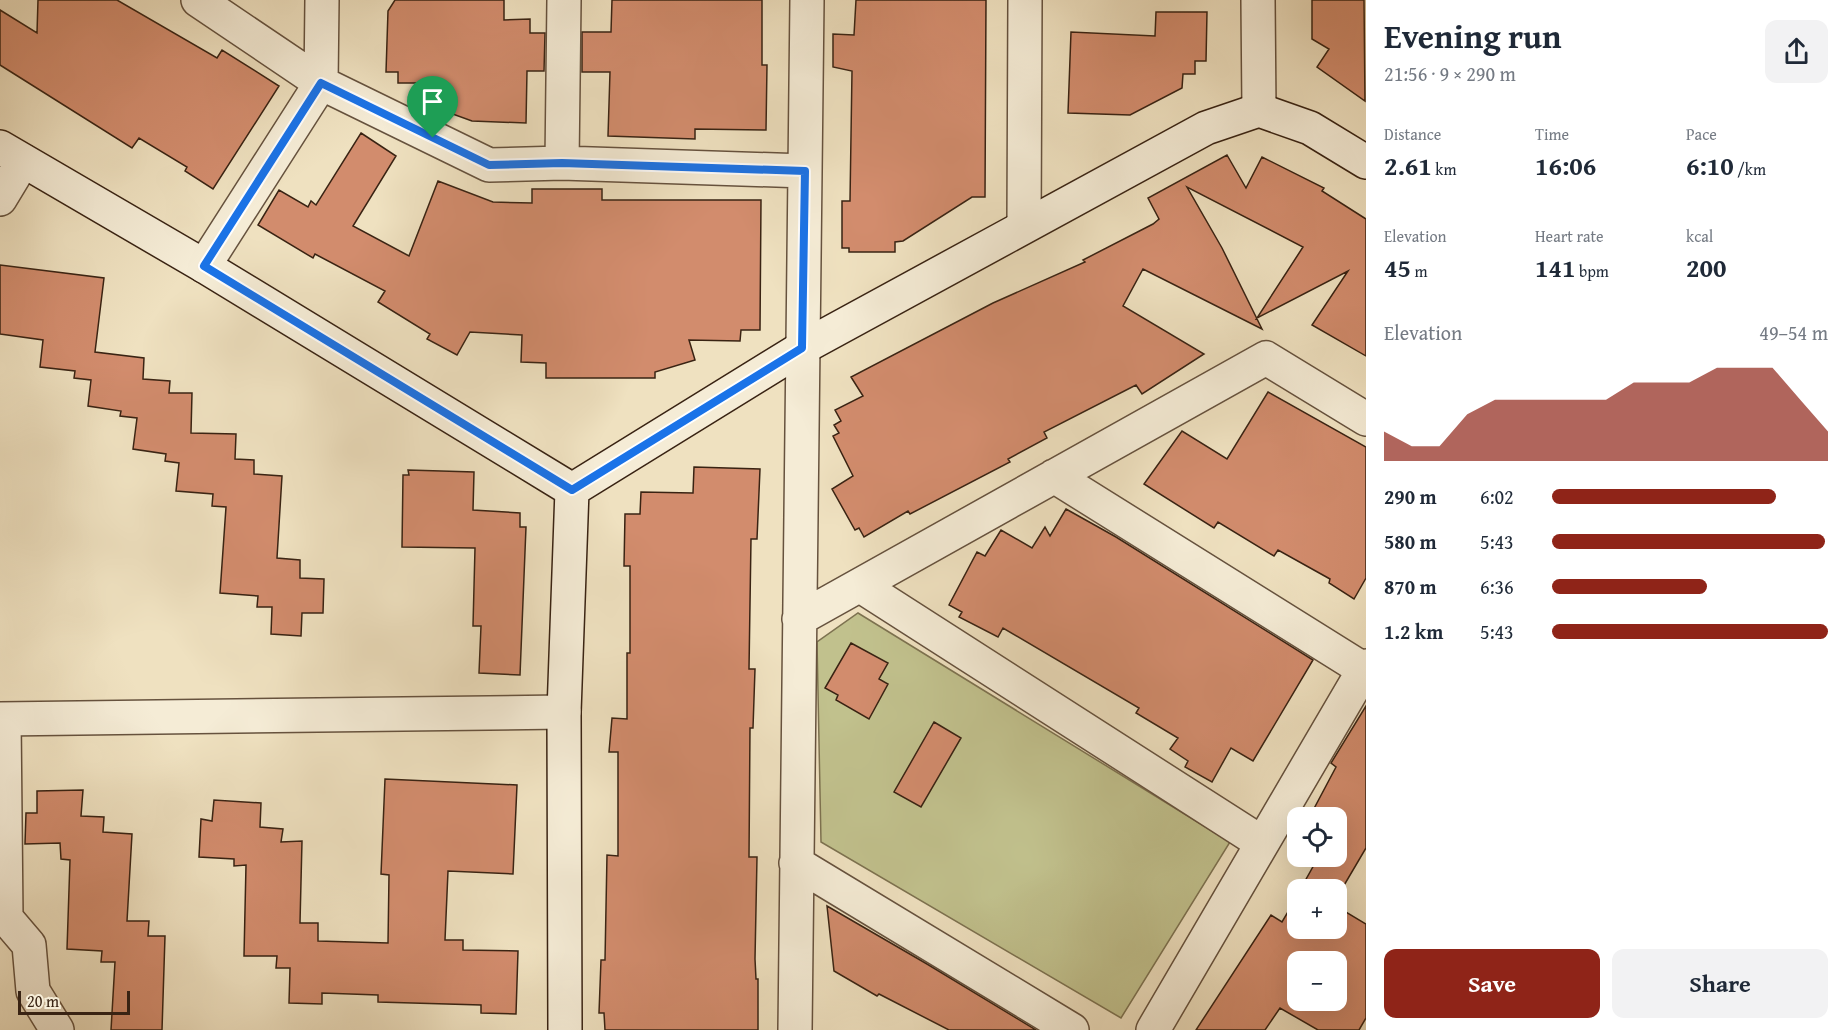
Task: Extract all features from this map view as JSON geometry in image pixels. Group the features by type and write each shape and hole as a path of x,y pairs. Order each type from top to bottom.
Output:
{"street":[{"path":"198,0 321,83 489,165 562,163 805,171"},
{"path":"204,266 321,83 322,0"},
{"path":"562,163 564,0"},
{"path":"795,1030 807,0"},
{"path":"1024,225 1026,0"},
{"path":"1258,0 1259,110"},
{"path":"572,490 802,348 1024,225 1206,128 1259,110 1310,128 1366,162"},
{"path":"0,199 11,154 204,266 572,490"},
{"path":"799,618 861,586 1266,358 1366,419"},
{"path":"1054,476 1365,669 1153,1030"},
{"path":"565,1030 564,712 572,490"},
{"path":"861,586 1262,843"},
{"path":"57,1030 33,991 29,945 6,918 2,719 564,712"},
{"path":"796,863 1072,1030"}],"green space":[{"path":"858,613 1230,842 1121,1018 821,842 817,642"}],"building":[{"path":"38,0 117,0 217,58 222,50 279,86 213,189 185,171 187,167 139,138 132,148 0,65 0,10 37,33"},
{"path":"395,0 504,0 504,20 530,19 530,33 545,33 544,71 527,71 526,123 472,121 425,104 425,83 398,83 398,72 386,72 388,11"},
{"path":"612,0 762,0 762,65 767,65 766,130 695,129 695,139 608,136 610,72 582,72 582,32 611,32"},
{"path":"856,0 986,0 985,197 972,197 903,241 895,242 895,252 849,252 849,248 842,248 842,201 850,201 852,71 833,67 833,34 854,35"},
{"path":"1312,0 1364,0 1365,101 1317,67 1329,49 1312,39"},
{"path":"1156,12 1207,12 1206,61 1195,61 1195,74 1183,74 1182,88 1130,115 1068,113 1071,32 1155,36"},
{"path":"361,133 396,156 353,226 409,256 438,181 493,202 532,203 532,189 602,189 602,200 761,200 760,330 741,330 740,341 689,340 695,360 655,372 655,378 546,378 546,363 521,362 522,335 470,332 457,355 427,339 430,334 378,302 385,291 315,254 313,258 258,225 279,190 308,207 311,201 316,205"},
{"path":"1227,155 1246,188 1262,157 1324,188 1322,191 1366,219 1366,356 1312,325 1348,271 1257,318 1303,247 1187,187 1222,248 1262,329 1143,269 1123,306 1204,354 1142,394 1136,385 1044,432 1047,438 1008,459 1010,462 910,514 908,511 864,537 859,528 855,530 832,489 853,476 833,436 839,433 834,425 841,421 835,410 863,396 851,377 993,303 1085,262 1083,260 1153,224 1159,219 1148,198"},
{"path":"0,265 104,278 95,352 144,358 143,379 170,381 169,393 192,393 191,433 236,434 235,459 254,460 254,474 282,476 277,558 300,560 300,578 324,579 323,613 302,613 301,636 271,634 272,607 257,607 258,596 220,593 226,507 212,506 213,494 176,491 179,463 165,461 166,454 133,449 137,418 120,416 121,411 88,406 91,380 74,378 75,371 40,367 43,340 0,334"},
{"path":"1268,392 1366,447 1366,578 1354,599 1329,583 1330,579 1278,550 1274,556 1218,522 1214,528 1144,484 1182,431 1227,459"},
{"path":"694,467 760,469 757,539 751,539 749,669 755,669 753,728 750,728 749,857 757,857 755,959 756,979 758,979 758,1030 605,1030 604,1013 599,1013 601,960 605,960 607,855 618,856 618,752 609,752 612,718 627,719 627,653 630,653 630,566 624,566 625,514 640,514 641,492 693,493"},
{"path":"408,470 474,472 473,510 520,513 520,527 526,527 520,675 479,673 481,626 473,626 475,548 402,547 403,475 409,475"},
{"path":"1066,509 1116,537 1313,660 1253,761 1231,748 1212,782 1185,767 1188,761 1170,749 1178,738 1136,713 1139,708 1003,628 998,637 959,617 962,612 949,605 977,552 985,556 1001,530 1032,548 1045,527 1050,536"},
{"path":"851,643 888,663 879,679 888,684 869,719 836,700 838,695 825,688"},
{"path":"1366,706 1366,848 1347,880 1306,879 1313,867 1347,867 1347,807 1315,807 1336,767 1331,763"},
{"path":"934,722 961,738 921,807 894,792"},
{"path":"385,779 517,785 513,874 448,871 445,940 463,940 463,950 518,951 516,1014 481,1013 481,1005 378,1002 378,995 322,993 322,1004 289,1003 290,968 276,968 277,956 244,956 246,865 234,866 234,859 199,857 201,819 212,821 214,800 261,803 260,827 283,829 281,842 302,841 300,923 318,923 318,941 388,943 389,875 381,874"},
{"path":"83,790 81,816 104,817 103,832 132,834 127,921 149,921 148,936 165,936 162,1030 111,1030 115,962 101,962 102,951 67,949 70,860 61,859 60,843 25,844 26,813 37,813 37,791"},
{"path":"827,906 1036,1030 949,1030 879,994 877,996 834,971"},
{"path":"1347,913 1366,924 1366,1018 1359,1030 1318,1030 1280,1008 1265,1030 1196,1030 1271,915 1282,922 1287,914 1287,939 1347,939"}],"route":[{"path":"321,83 433,138 489,165 562,163 805,171 802,348 572,490 204,266 321,83"}]}
